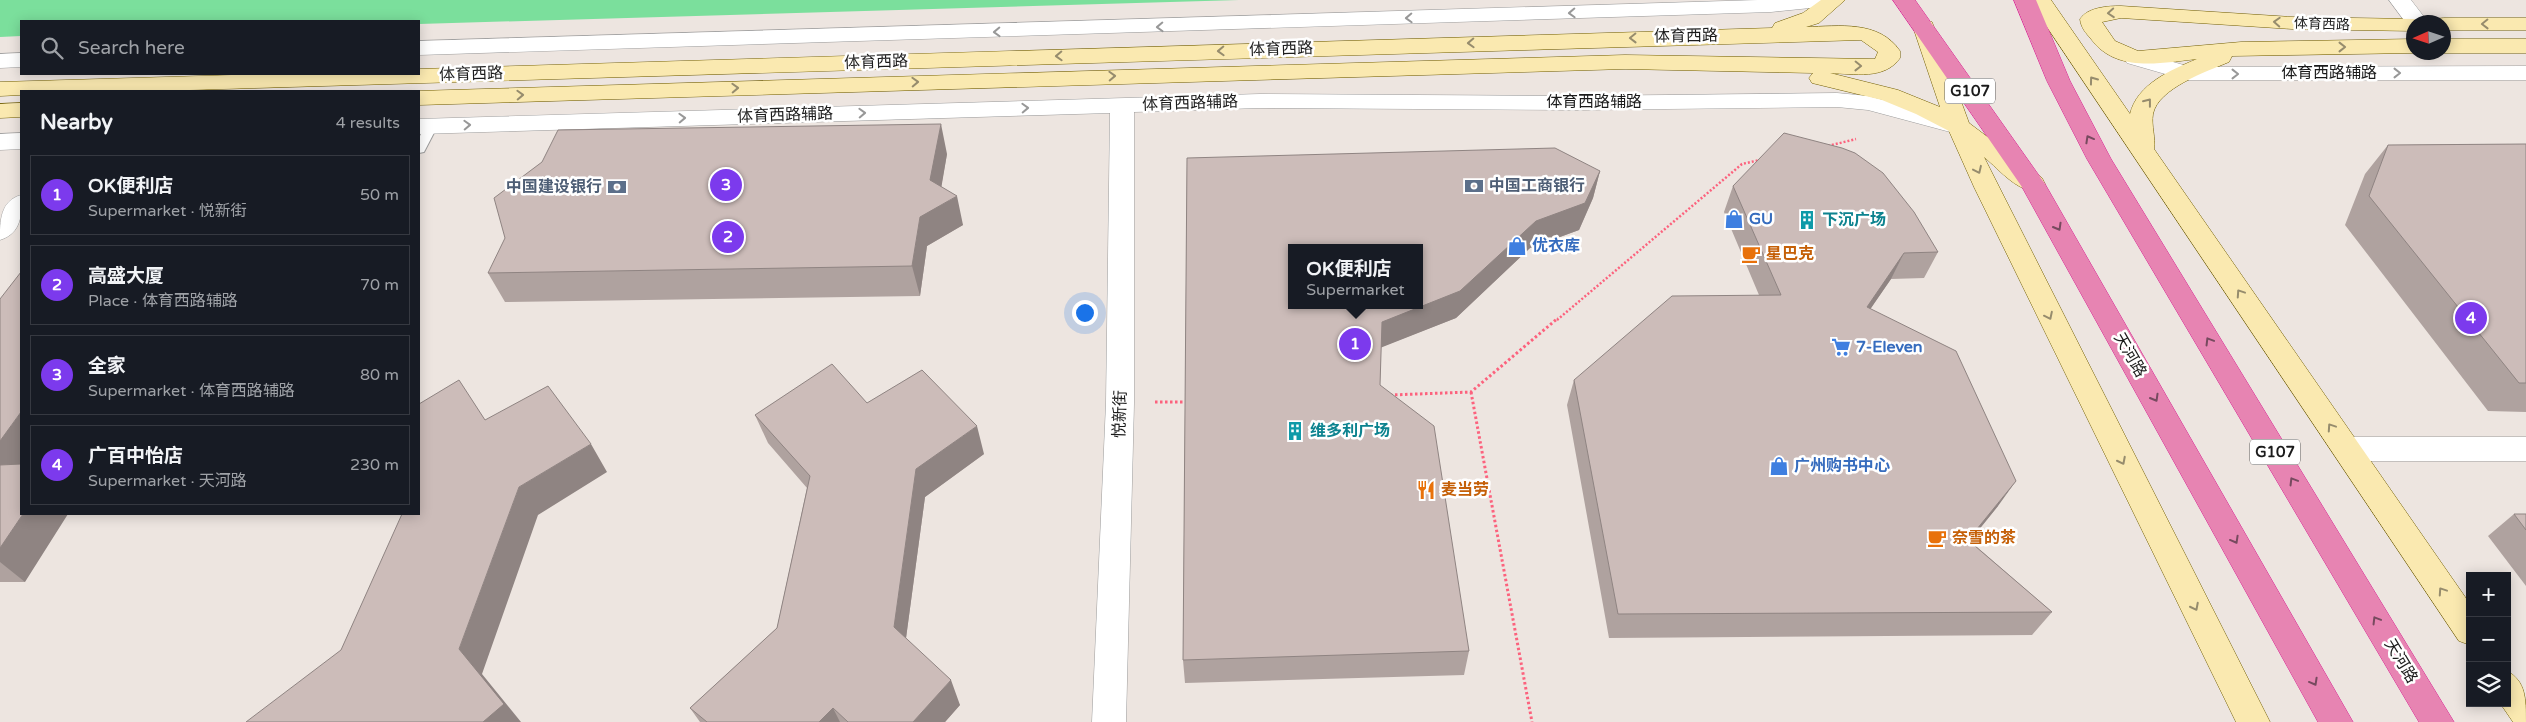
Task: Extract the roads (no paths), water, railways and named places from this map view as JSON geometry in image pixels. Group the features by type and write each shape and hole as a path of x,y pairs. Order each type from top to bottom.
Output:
{"highway":[{"name":"天河路","path":"1904,0 2034,184 2336,722"},
{"name":"天河路","path":"2025,0 2050,66 2113,182 2437,722"}],"street":[{"path":"420,48 1771,6 1830,0"},
{"path":"1752,35 1786,28 1811,18 1834,0"},
{"path":"2040,0 2069,46 2142,148 2466,625"},
{"path":"2130,0 2230,20"},
{"path":"2400,0 2412,15"},
{"path":"2135,58 2107,46 2092,26 2090,19 2106,13 2121,12 2230,20"},
{"name":"体育西路","path":"2230,20 2406,25"},
{"path":"2451,24 2526,24"},
{"path":"1924,26 1958,126 2014,247 2247,722"},
{"path":"1739,63 1871,66 1882,65 1888,58 1889,51 1881,41 1868,34 1752,35"},
{"name":"体育西路","path":"0,89 1752,35"},
{"name":"体育西路","path":"2135,58 2241,48 2406,46"},
{"path":"2451,46 2526,46"},
{"path":"2142,148 2142,110 2155,93 2186,73 2241,48"},
{"name":"体育西路辅路","path":"2135,58 2186,73 2526,73"},
{"path":"0,61 20,60"},
{"name":"体育西路","path":"420,98 1606,62 1739,63"},
{"path":"1739,63 1871,89 1924,108 1958,126 2034,184"},
{"path":"641,119 653,91"},
{"name":"体育西路辅路","path":"425,127 1322,100 1577,103 1838,100 1868,102 1958,126"},
{"name":"悦新街","path":"1108,722 1120,403 1122,105"},
{"path":"0,111 20,110"},
{"path":"0,142 20,141"},
{"path":"0,230 20,205"},
{"path":"2346,449 2526,450"},
{"path":"2511,692 2526,713"}],"lane":[{"path":"420,145 425,127"}],"place":[{"name":"全家","path":"726,185"},
{"name":"中国工商银行","path":"1474,186"},
{"name":"中国建设银行","path":"617,187"},
{"name":"GU","path":"1734,219"},
{"name":"下沉广场","path":"1807,220"},
{"name":"高盛大厦","path":"728,237"},
{"name":"优衣库","path":"1517,246"},
{"name":"星巴克","path":"1751,254"},
{"name":"广百中怡店","path":"2471,318"},
{"name":"OK便利店","path":"1355,344"},
{"name":"7-Eleven","path":"1841,347"},
{"name":"维多利广场","path":"1295,431"},
{"name":"广州购书中心","path":"1779,466"},
{"name":"麦当劳","path":"1426,490"},
{"name":"奈雪的茶","path":"1937,538"}]}
